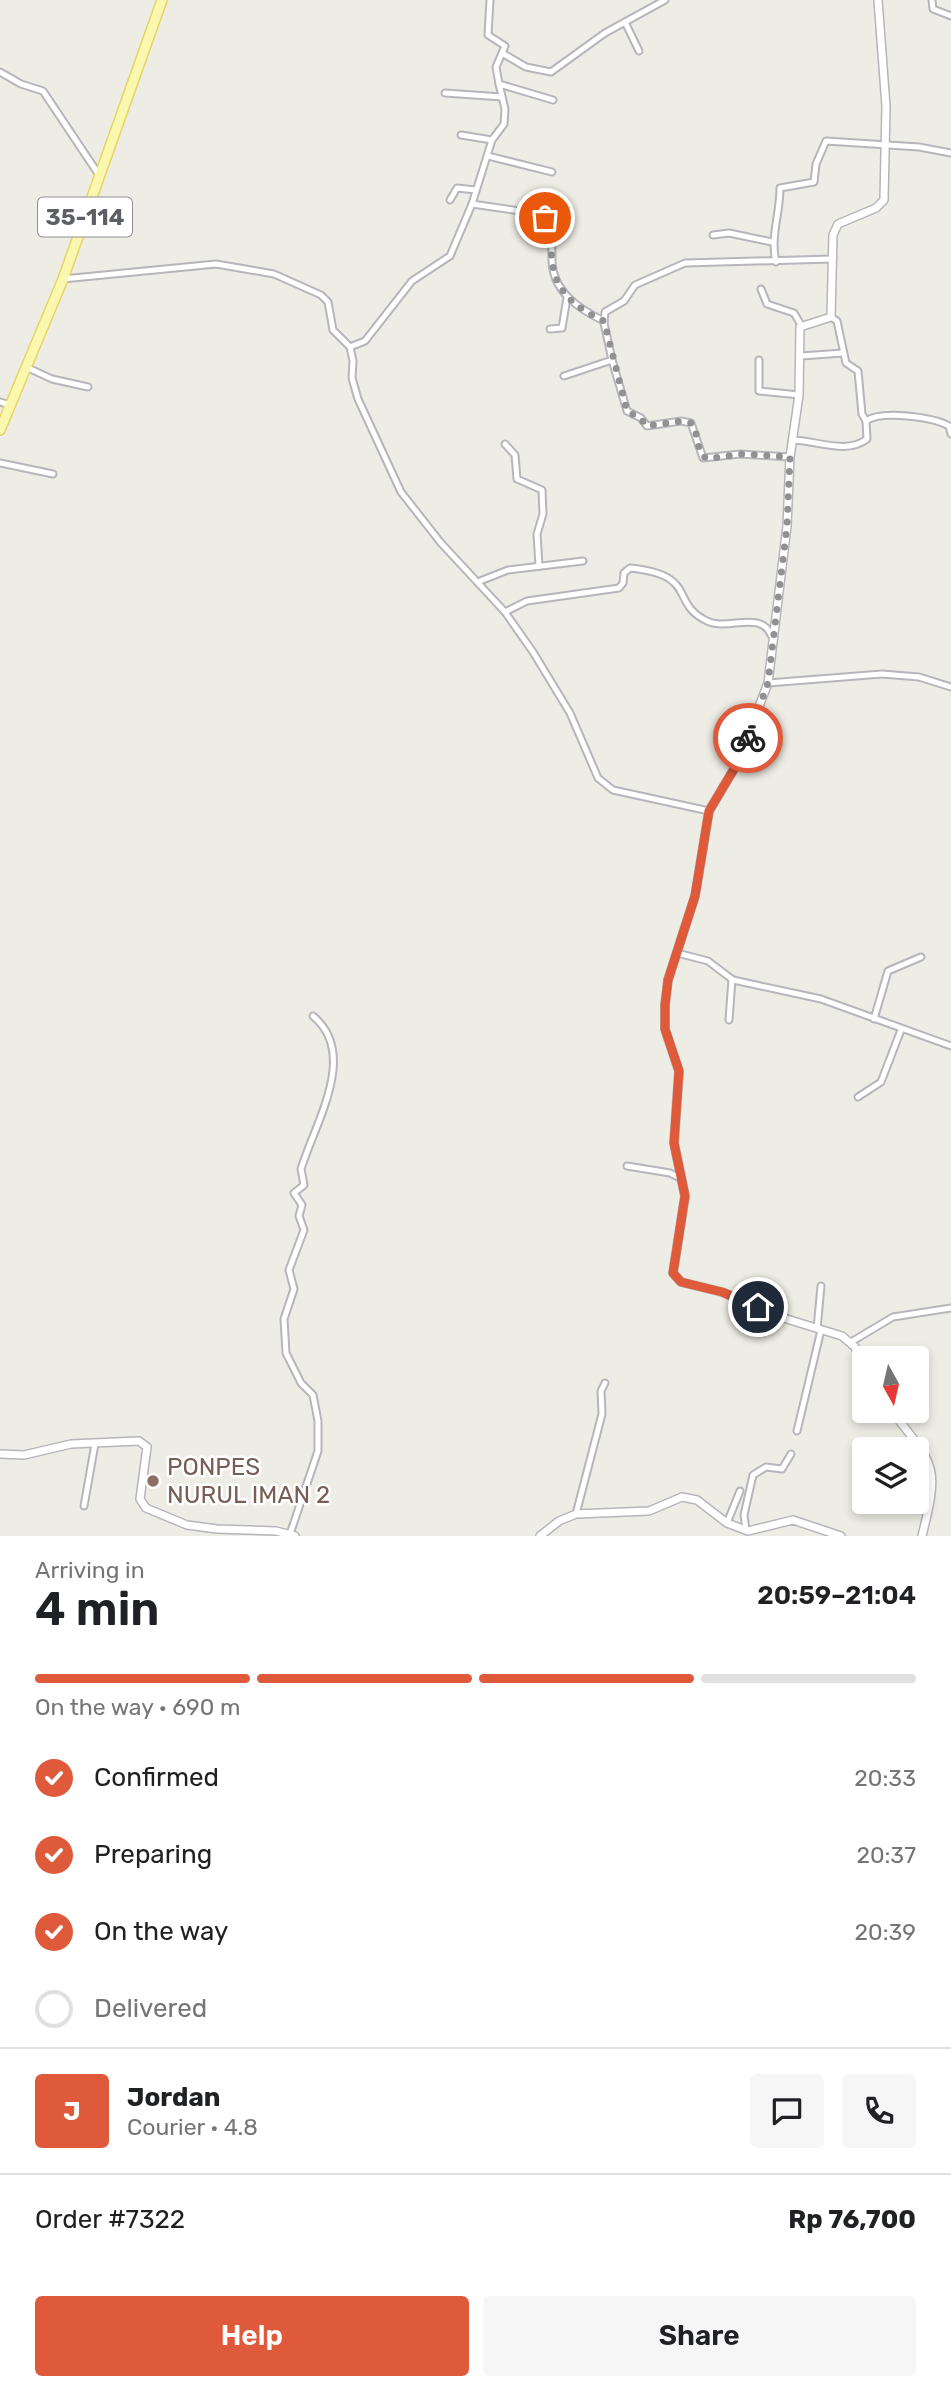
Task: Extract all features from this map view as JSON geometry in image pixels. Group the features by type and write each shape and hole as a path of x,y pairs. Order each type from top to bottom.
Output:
{"main road":[{"name":"35-114","path":"0,430 63,279 162,0"}],"street":[{"path":"350,347 365,341 412,281 450,256 472,204 492,140 504,124 496,67 503,43 488,35 490,0"},
{"path":"502,52 526,67 551,72 625,22 665,0"},
{"path":"831,317 832,259 838,224 883,203 885,145 878,0"},
{"path":"932,0 933,9 951,16"},
{"path":"625,22 639,51"},
{"path":"0,72 21,84 43,91 99,175"},
{"path":"499,83 553,100"},
{"path":"445,93 502,97"},
{"path":"461,135 492,140"},
{"path":"776,262 772,242 781,187 815,181 816,164 825,142 837,140 919,147 951,153"},
{"path":"488,156 552,172"},
{"path":"450,201 458,188 477,190"},
{"path":"472,204 541,214 551,233 554,271 567,298 604,321"},
{"path":"713,235 729,233 772,242"},
{"path":"790,457 750,454 703,458 691,423 681,421 647,426 640,418 627,411 604,321 606,312 624,301 635,285 673,267 702,260 776,262 832,259"},
{"path":"63,279 207,263 265,272 309,287 326,299 333,330 350,347 355,390 401,492 441,543 480,581 505,612 564,703 603,783 621,792 709,811"},
{"path":"761,289 766,304 794,313 801,325 799,395 790,457 787,526 771,635 768,683 737,764 709,811 695,896 668,980 665,1025 679,1071 674,1143 684,1203 673,1259 677,1279 851,1342 853,1346"},
{"path":"550,329 562,328 567,298"},
{"path":"792,440 843,446 867,439 858,371 848,366 837,321 831,317 801,325"},
{"path":"801,356 843,353"},
{"path":"564,376 612,360"},
{"path":"759,360 759,391 799,395"},
{"path":"26,367 52,379 88,387"},
{"path":"0,402 10,405"},
{"path":"866,421 879,416 927,418 947,425 951,434"},
{"path":"506,444 515,455 517,479 542,490 543,514 537,534 538,566"},
{"path":"0,463 53,474"},
{"path":"480,581 509,570 583,561"},
{"path":"505,612 527,601 619,588 624,583 624,573 630,568 659,572 671,578 696,614 705,621 719,625 760,622 768,626 771,635"},
{"path":"768,683 894,674 937,681 951,687"},
{"path":"677,953 708,961 732,979 821,999 951,1046"},
{"path":"874,1019 888,971 920,957"},
{"path":"729,1020 732,979"},
{"path":"0,1454 24,1455 71,1444 134,1440 147,1445 140,1499 146,1508 201,1528 293,1535 318,1451 318,1421 314,1398 302,1386 286,1357 284,1319 294,1292 289,1270 304,1230 299,1216 302,1205 294,1192 304,1185 301,1168 335,1062 328,1031 313,1016"},
{"path":"858,1097 881,1082 901,1030"},
{"path":"627,1166 682,1179"},
{"path":"797,1431 819,1330 821,1286"},
{"path":"851,1342 893,1317 951,1308"},
{"path":"576,1514 600,1422 601,1391 605,1384"},
{"path":"901,1423 928,1459 932,1470 932,1491 922,1536"},
{"path":"84,1506 95,1444"},
{"path":"746,1530 744,1515 753,1475 766,1468 782,1469 791,1454"},
{"path":"727,1523 740,1491"},
{"path":"540,1536 559,1521 576,1514 642,1512 686,1498 697,1500 727,1523 746,1530 753,1531 793,1520 841,1536"}],"way so far":[{"path":"545,218 551,233 552,264 562,290 567,298 604,321 612,360 615,362 624,404 629,413 640,418 647,426 681,421 691,423 703,458 740,454 790,457 787,526 771,635 768,683 748,738"}],"place":[{"name":"PONPES NURUL IMAN 2","path":"153,1481"}],"route":[{"path":"748,738 737,764 709,811 695,896 668,980 665,1025 679,1071 674,1143 685,1189 673,1273 681,1282 722,1292 758,1307"}]}
